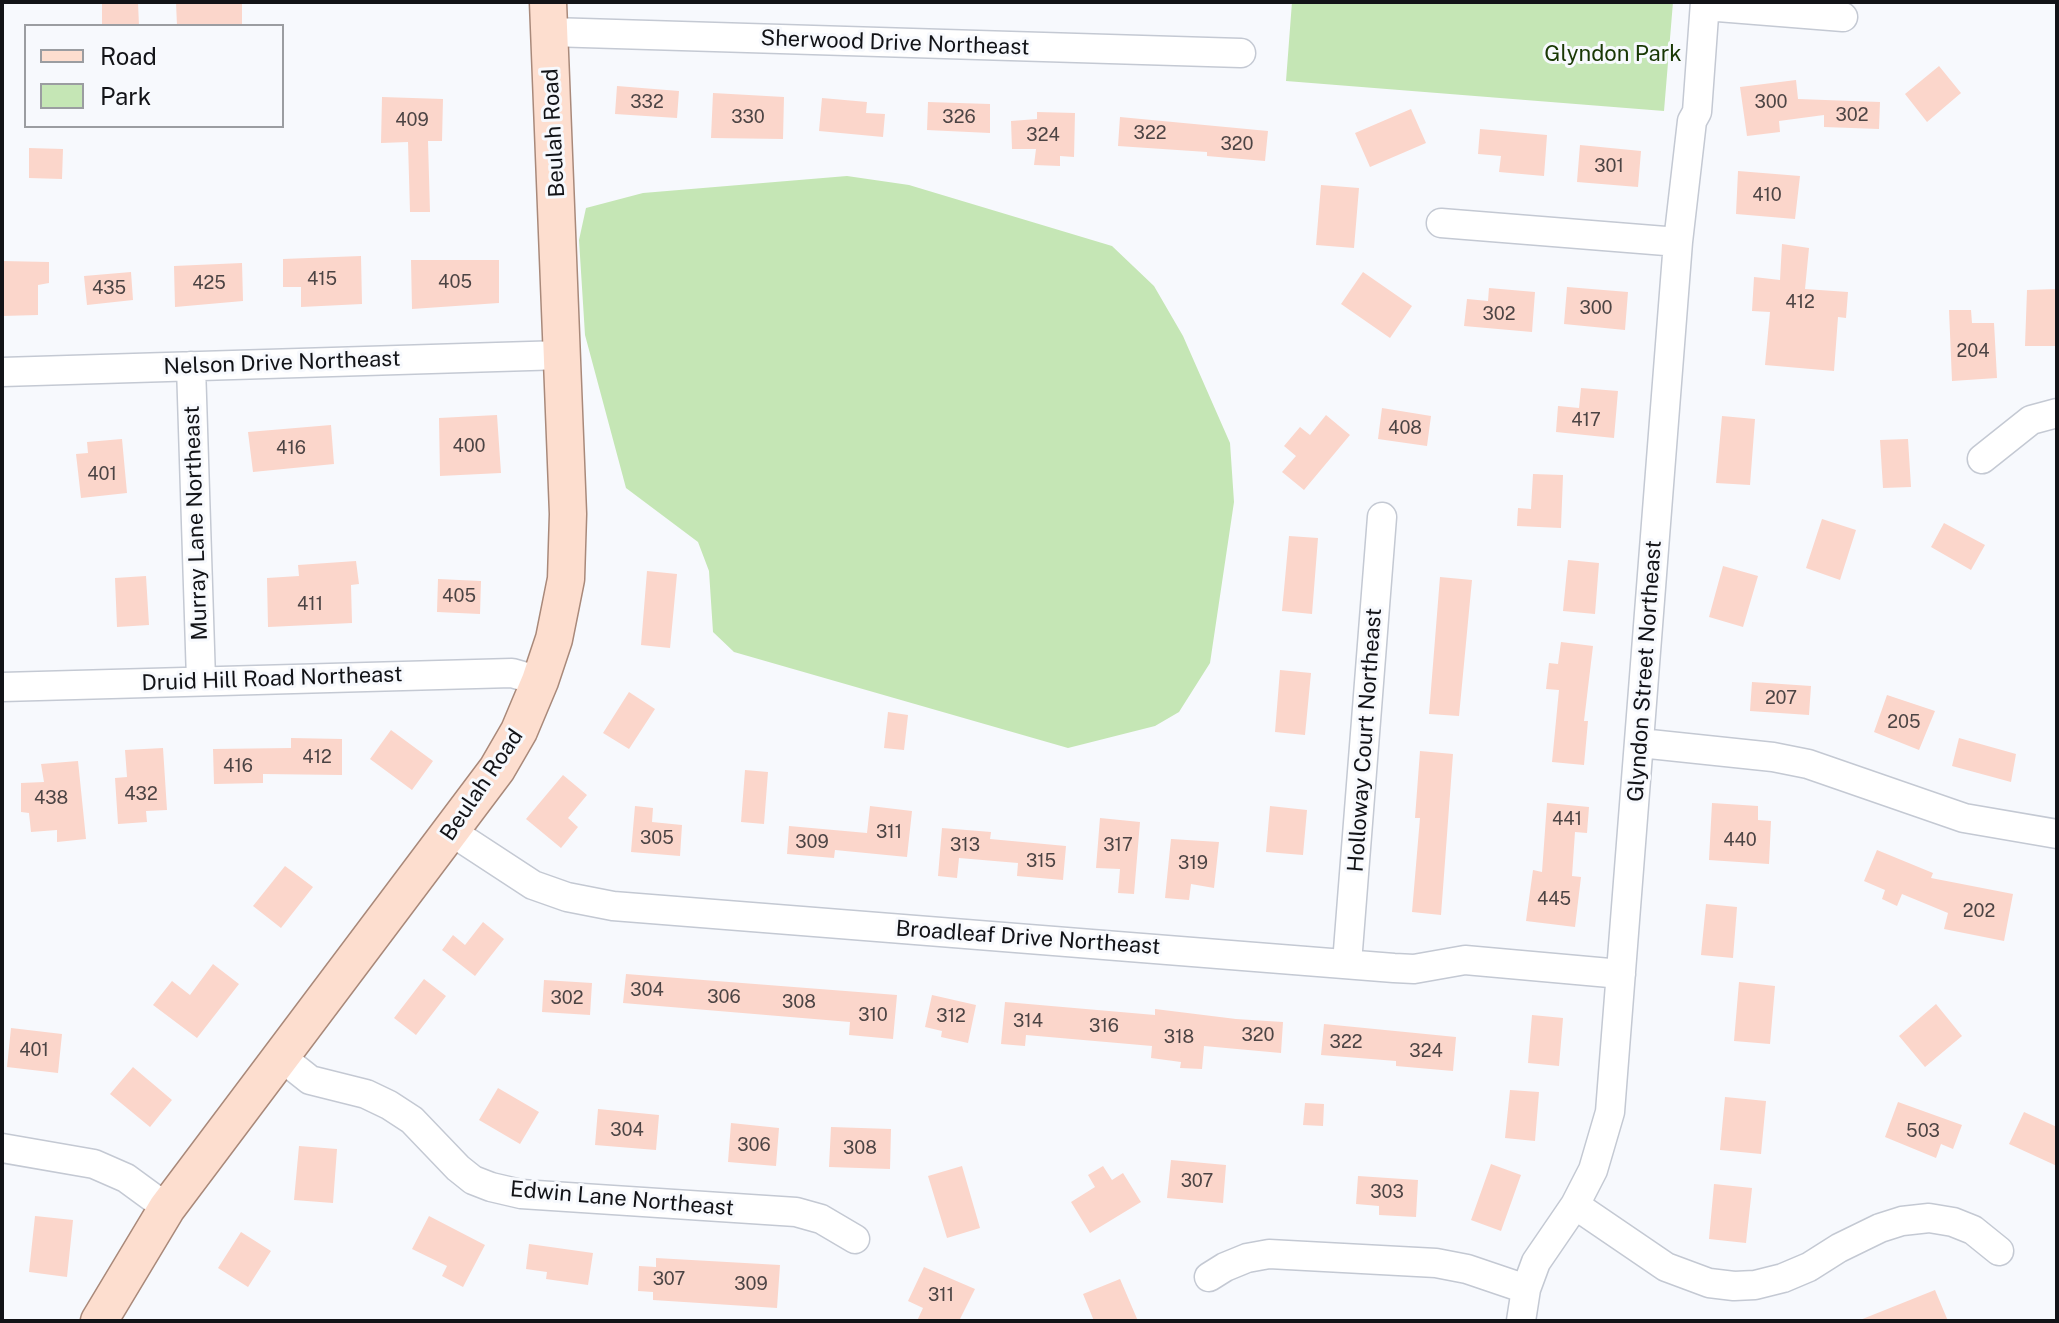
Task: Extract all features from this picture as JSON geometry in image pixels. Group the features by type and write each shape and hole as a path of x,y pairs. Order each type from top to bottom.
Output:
{"main road":[{"name":"Beulah Road","path":"99,1321 167,1208 497,769 519,731 540,681 554,639 566,579 568,514 549,17"}],"street":[{"path":"1705,4 1843,17"},
{"name":"Glyndon Street Northeast","path":"1521,1321 1526,1289 1536,1262 1575,1205 1593,1170 1610,1112 1678,242 1692,121 1697,112 1705,4"},
{"name":"Sherwood Drive Northeast","path":"549,17 1241,53"},
{"path":"1441,223 1678,242"},
{"name":"Nelson Drive Northeast","path":"2,372 563,355"},
{"name":"Murray Lane Northeast","path":"191,366 201,680"},
{"path":"1982,459 2031,420 2057,413"},
{"name":"Holloway Court Northeast","path":"1347,963 1382,517"},
{"name":"Druid Hill Road Northeast","path":"2,687 512,673 540,681"},
{"path":"1640,743 1773,757 1808,764 1964,818 2057,834"},
{"name":"Broadleaf Drive Northeast","path":"452,832 533,885 567,897 613,906 1414,969 1465,960 1621,974"},
{"name":"Edwin Lane Northeast","path":"281,1057 310,1080 366,1094 389,1105 412,1120 458,1168 473,1180 491,1187 521,1194 796,1212 821,1219 855,1239"},
{"path":"2,1148 94,1164 126,1178 167,1208"},
{"path":"1575,1205 1666,1267 1709,1283 1734,1286 1783,1278 1809,1267 1866,1234 1902,1221 1929,1218 1953,1222 1973,1230 1999,1251"},
{"path":"1209,1277 1247,1258 1269,1254 1436,1263 1467,1269 1526,1289"}],"green space":[{"name":"Glyndon Park","path":"1292,2 1673,2 1664,111 1286,81"},
{"path":"847,176 909,185 1112,246 1154,286 1183,336 1230,443 1234,502 1210,663 1179,712 1155,726 1068,748 734,652 713,632 709,571 698,542 626,488 585,335 579,240 586,208 643,193"}],"building":[{"path":"102,2 138,2 139,24 102,24"},
{"path":"176,2 242,2 242,24 177,24"},
{"path":"1939,66 1961,93 1927,122 1905,94"},
{"path":"1796,80 1798,99 1880,102 1879,129 1824,127 1824,115 1779,121 1780,132 1747,136 1740,87"},
{"path":"617,86 679,91 677,118 615,114"},
{"path":"713,93 784,97 783,139 711,138"},
{"path":"382,97 443,99 442,141 428,141 430,212 410,212 408,142 381,143"},
{"path":"822,98 867,102 866,113 885,114 883,137 819,131"},
{"path":"928,102 990,104 990,133 927,130"},
{"path":"1411,109 1426,143 1370,167 1355,133"},
{"path":"1037,112 1075,113 1074,157 1060,156 1060,166 1034,165 1036,149 1012,149 1011,121 1037,119"},
{"path":"1120,117 1268,131 1265,161 1207,156 1207,152 1118,146"},
{"path":"1480,129 1547,135 1544,176 1499,172 1501,156 1478,154"},
{"path":"1580,145 1641,151 1638,187 1577,182"},
{"path":"29,148 63,149 62,179 29,178"},
{"path":"1738,171 1800,176 1795,219 1736,214"},
{"path":"1321,185 1359,188 1354,248 1316,245"},
{"path":"1782,244 1809,248 1805,289 1848,292 1846,318 1838,317 1834,371 1765,365 1770,312 1752,311 1754,277 1780,280"},
{"path":"361,256 362,304 301,307 301,287 283,287 283,259"},
{"path":"411,260 499,260 499,303 412,309"},
{"path":"2,261 49,262 49,283 38,285 38,315 2,316"},
{"path":"242,263 243,301 175,307 174,266"},
{"path":"131,272 133,300 87,305 84,276"},
{"path":"1363,272 1412,306 1390,338 1341,304"},
{"path":"1567,287 1628,292 1625,330 1564,324"},
{"path":"1489,288 1535,292 1532,332 1464,326 1467,299 1488,301"},
{"path":"2057,289 2057,346 2025,346 2027,290"},
{"path":"1949,310 1971,310 1972,323 1994,323 1997,378 1952,381"},
{"path":"1581,388 1618,391 1614,438 1556,432 1558,406 1579,408"},
{"path":"1382,408 1431,416 1427,446 1378,439"},
{"path":"497,415 501,473 440,476 439,418"},
{"path":"1326,415 1350,435 1304,490 1282,472 1296,456 1284,446 1300,427 1310,435"},
{"path":"1722,416 1755,419 1750,485 1716,483"},
{"path":"331,425 334,464 253,472 248,432"},
{"path":"122,439 127,493 81,498 76,454 88,453 87,442"},
{"path":"1908,439 1911,487 1883,488 1880,440"},
{"path":"1533,474 1563,475 1561,528 1517,526 1518,508 1531,509"},
{"path":"1822,519 1856,530 1840,580 1806,568"},
{"path":"1944,523 1985,545 1971,570 1931,547"},
{"path":"1289,536 1318,538 1312,614 1282,611"},
{"path":"1568,560 1599,563 1595,614 1563,611"},
{"path":"356,561 359,584 351,585 352,623 268,627 267,578 299,576 298,565"},
{"path":"1723,566 1758,576 1743,627 1709,617"},
{"path":"647,571 677,574 670,648 641,645"},
{"path":"146,576 149,625 117,627 115,578"},
{"path":"1440,577 1472,580 1459,716 1429,714"},
{"path":"438,579 481,581 480,614 437,612"},
{"path":"1561,642 1593,646 1584,721 1588,721 1584,765 1552,762 1559,690 1546,689 1549,663 1558,664"},
{"path":"1280,670 1311,673 1305,735 1275,732"},
{"path":"1752,682 1811,686 1809,715 1750,711"},
{"path":"629,692 655,709 629,749 603,733"},
{"path":"1887,695 1935,711 1919,750 1874,732"},
{"path":"888,712 908,715 904,750 884,748"},
{"path":"391,730 433,761 412,790 370,759"},
{"path":"291,738 342,739 342,775 263,774 263,783 214,784 213,749 291,748"},
{"path":"1959,738 2016,754 2011,782 1952,766"},
{"path":"163,748 167,810 146,811 147,822 118,824 115,778 127,777 125,750"},
{"path":"1420,751 1453,754 1441,915 1412,912 1420,818 1415,818"},
{"path":"78,761 86,839 57,842 57,830 31,832 29,813 21,812 21,783 44,782 41,764"},
{"path":"745,770 768,772 764,824 741,822"},
{"path":"563,775 587,795 568,818 578,827 561,848 526,819"},
{"path":"1547,803 1589,807 1587,833 1575,832 1572,876 1581,877 1575,927 1526,921 1533,870 1542,872"},
{"path":"1712,803 1758,806 1758,820 1771,821 1769,864 1709,860"},
{"path":"635,806 653,808 652,822 682,825 680,856 631,852"},
{"path":"870,806 912,811 907,857 835,850 834,858 787,854 789,826 867,833"},
{"path":"1270,806 1307,810 1303,855 1266,852"},
{"path":"1100,818 1140,822 1134,894 1118,893 1120,869 1096,868"},
{"path":"942,828 991,832 990,839 1066,846 1063,880 1017,876 1018,863 959,858 957,878 938,876"},
{"path":"1171,839 1219,842 1214,888 1191,884 1189,900 1165,898"},
{"path":"1877,850 1933,873 1931,878 2013,894 2004,941 1944,929 1948,913 1902,894 1897,906 1882,899 1885,890 1864,881"},
{"path":"285,866 313,887 281,928 253,906"},
{"path":"1706,904 1737,907 1733,958 1701,955"},
{"path":"483,922 504,939 475,976 442,950 453,935 465,945"},
{"path":"213,964 239,984 197,1038 153,1005 172,981 190,995"},
{"path":"626,974 897,995 893,1039 849,1035 850,1022 623,1003"},
{"path":"424,979 446,996 416,1035 394,1018"},
{"path":"544,980 592,983 590,1015 542,1012"},
{"path":"1739,982 1775,986 1770,1044 1734,1041"},
{"path":"932,995 976,1005 968,1043 941,1037 942,1031 925,1027"},
{"path":"1005,1002 1155,1015 1155,1009 1283,1022 1281,1053 1204,1046 1202,1069 1180,1068 1181,1062 1151,1058 1152,1046 1026,1035 1025,1046 1001,1044"},
{"path":"1936,1004 1962,1036 1925,1067 1899,1036"},
{"path":"1532,1015 1563,1018 1559,1066 1528,1063"},
{"path":"1324,1024 1456,1037 1453,1071 1396,1066 1396,1061 1321,1055"},
{"path":"11,1028 62,1034 58,1073 7,1067"},
{"path":"133,1067 172,1100 150,1127 110,1094"},
{"path":"498,1088 539,1112 520,1144 479,1120"},
{"path":"1510,1090 1539,1092 1535,1141 1505,1138"},
{"path":"1725,1097 1766,1101 1761,1154 1720,1150"},
{"path":"1898,1102 1962,1125 1953,1149 1941,1144 1936,1158 1885,1137"},
{"path":"1305,1103 1324,1104 1323,1126 1303,1125"},
{"path":"598,1109 659,1115 656,1150 595,1145"},
{"path":"2024,1112 2057,1127 2057,1166 2009,1144"},
{"path":"731,1123 779,1128 776,1166 728,1162"},
{"path":"831,1127 891,1129 890,1169 829,1167"},
{"path":"299,1146 337,1149 333,1203 294,1200"},
{"path":"1171,1160 1226,1165 1223,1203 1167,1198"},
{"path":"1491,1164 1521,1175 1501,1231 1471,1220"},
{"path":"962,1166 980,1228 947,1238 928,1176"},
{"path":"1103,1166 1112,1180 1123,1173 1141,1202 1090,1233 1071,1202 1095,1187 1088,1175"},
{"path":"1358,1176 1418,1180 1416,1217 1379,1215 1379,1206 1356,1204"},
{"path":"1714,1184 1752,1188 1746,1243 1709,1239"},
{"path":"35,1216 73,1220 67,1277 29,1272"},
{"path":"429,1216 485,1245 463,1287 442,1276 447,1266 412,1249"},
{"path":"241,1232 271,1251 248,1287 218,1268"},
{"path":"529,1244 593,1253 588,1285 546,1279 547,1272 526,1269"},
{"path":"656,1258 780,1265 777,1308 653,1300 653,1292 638,1291 639,1266 656,1267"},
{"path":"924,1267 975,1289 959,1321 917,1321 923,1308 908,1301"},
{"path":"1120,1279 1138,1321 1094,1321 1083,1294"},
{"path":"1935,1290 1948,1321 1860,1321 1860,1320"}]}
